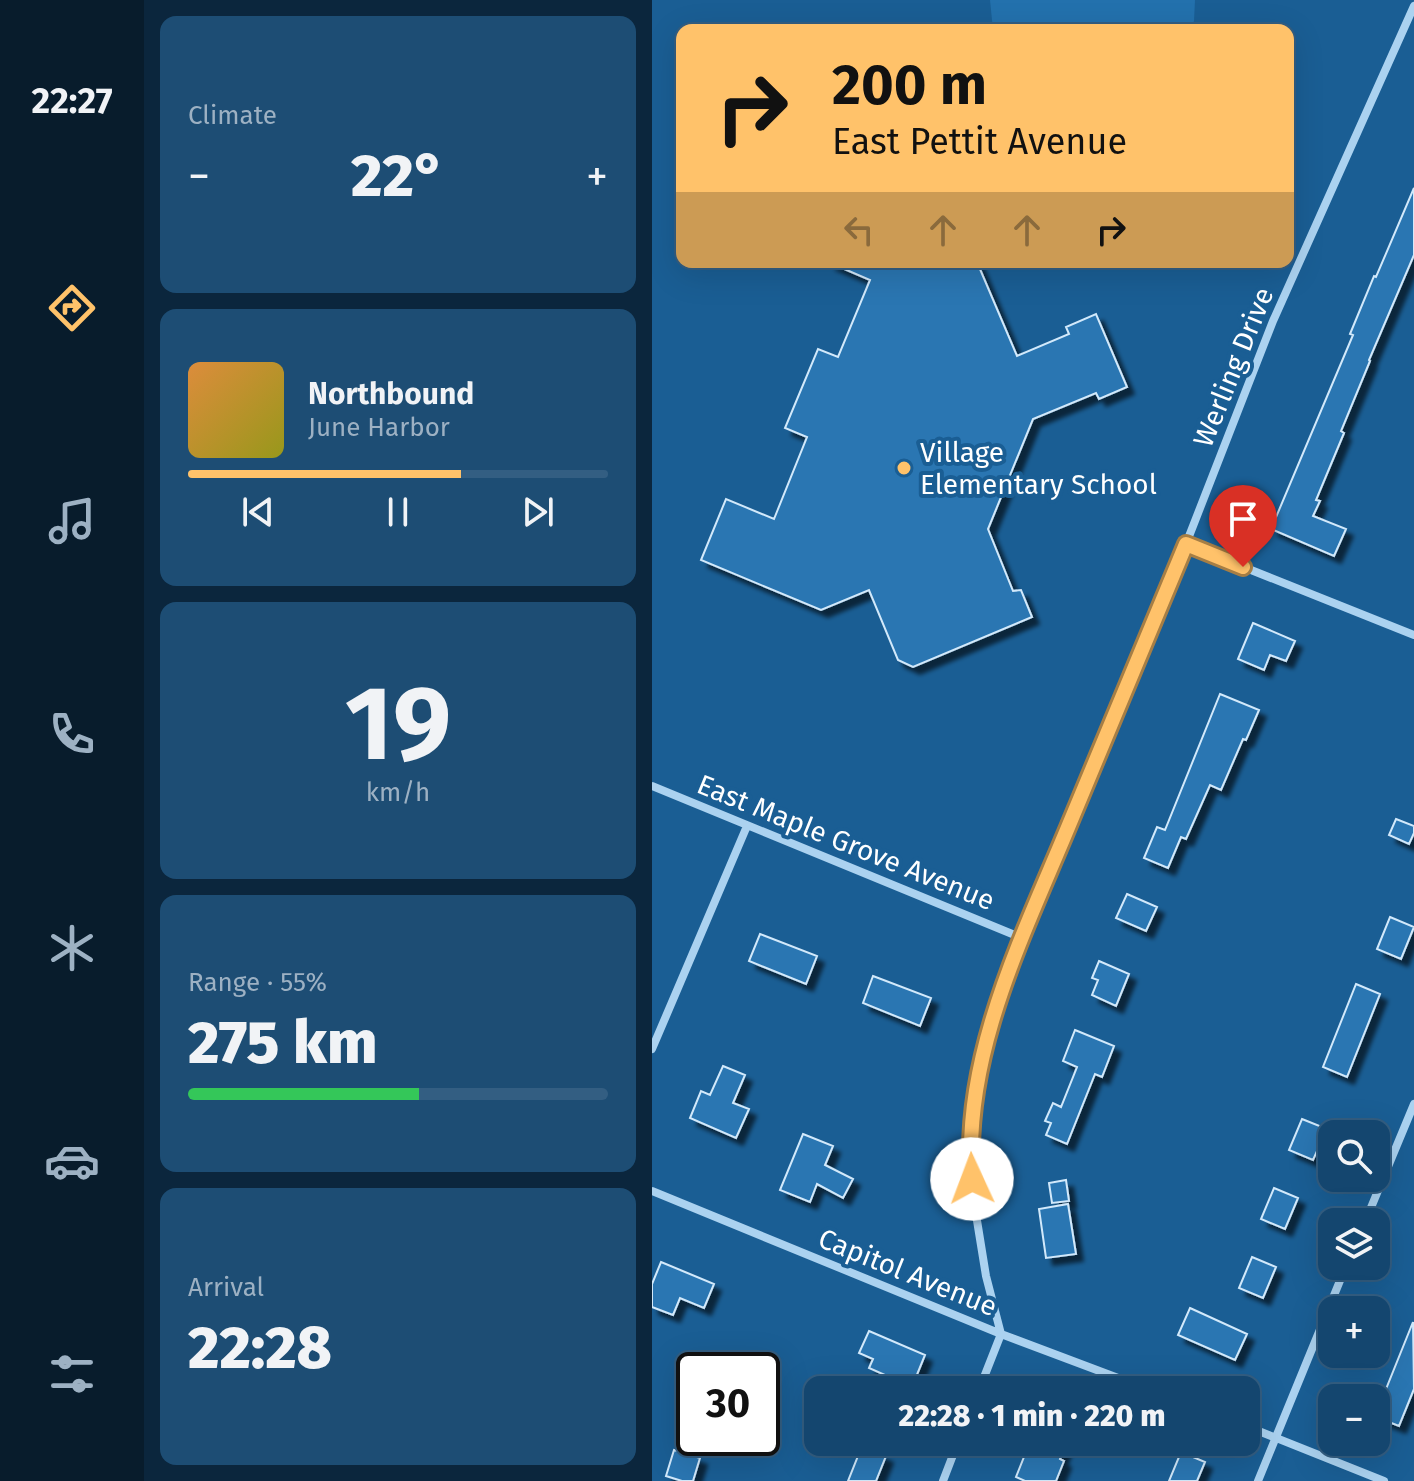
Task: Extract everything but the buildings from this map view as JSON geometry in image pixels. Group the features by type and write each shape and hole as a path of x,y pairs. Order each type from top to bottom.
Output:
{"street":[{"name":"Werling Drive","path":"1001,1334 986,1276 970,1157 975,1090 995,1014 1022,938 1186,544 1273,321 1414,6"},
{"path":"1186,544 1414,635"},
{"name":"East Maple Grove Avenue","path":"652,786 1022,938"},
{"path":"652,1049 747,826"},
{"path":"1371,1208 1414,1104"},
{"name":"Capitol Avenue","path":"652,1191 1001,1334 1113,1376"},
{"path":"1258,1481 1340,1280"},
{"path":"984,1376 1001,1334"},
{"path":"1260,1431 1384,1481"},
{"path":"943,1481 953,1456"}],"shaded area":[{"path":"990,0 1195,0 1192,24 992,24"}],"place":[{"name":"Village Elementary School","path":"904,468"}],"route":[{"path":"972,1179 971,1124 975,1090 995,1014 1022,938 1186,544 1243,567"}]}
